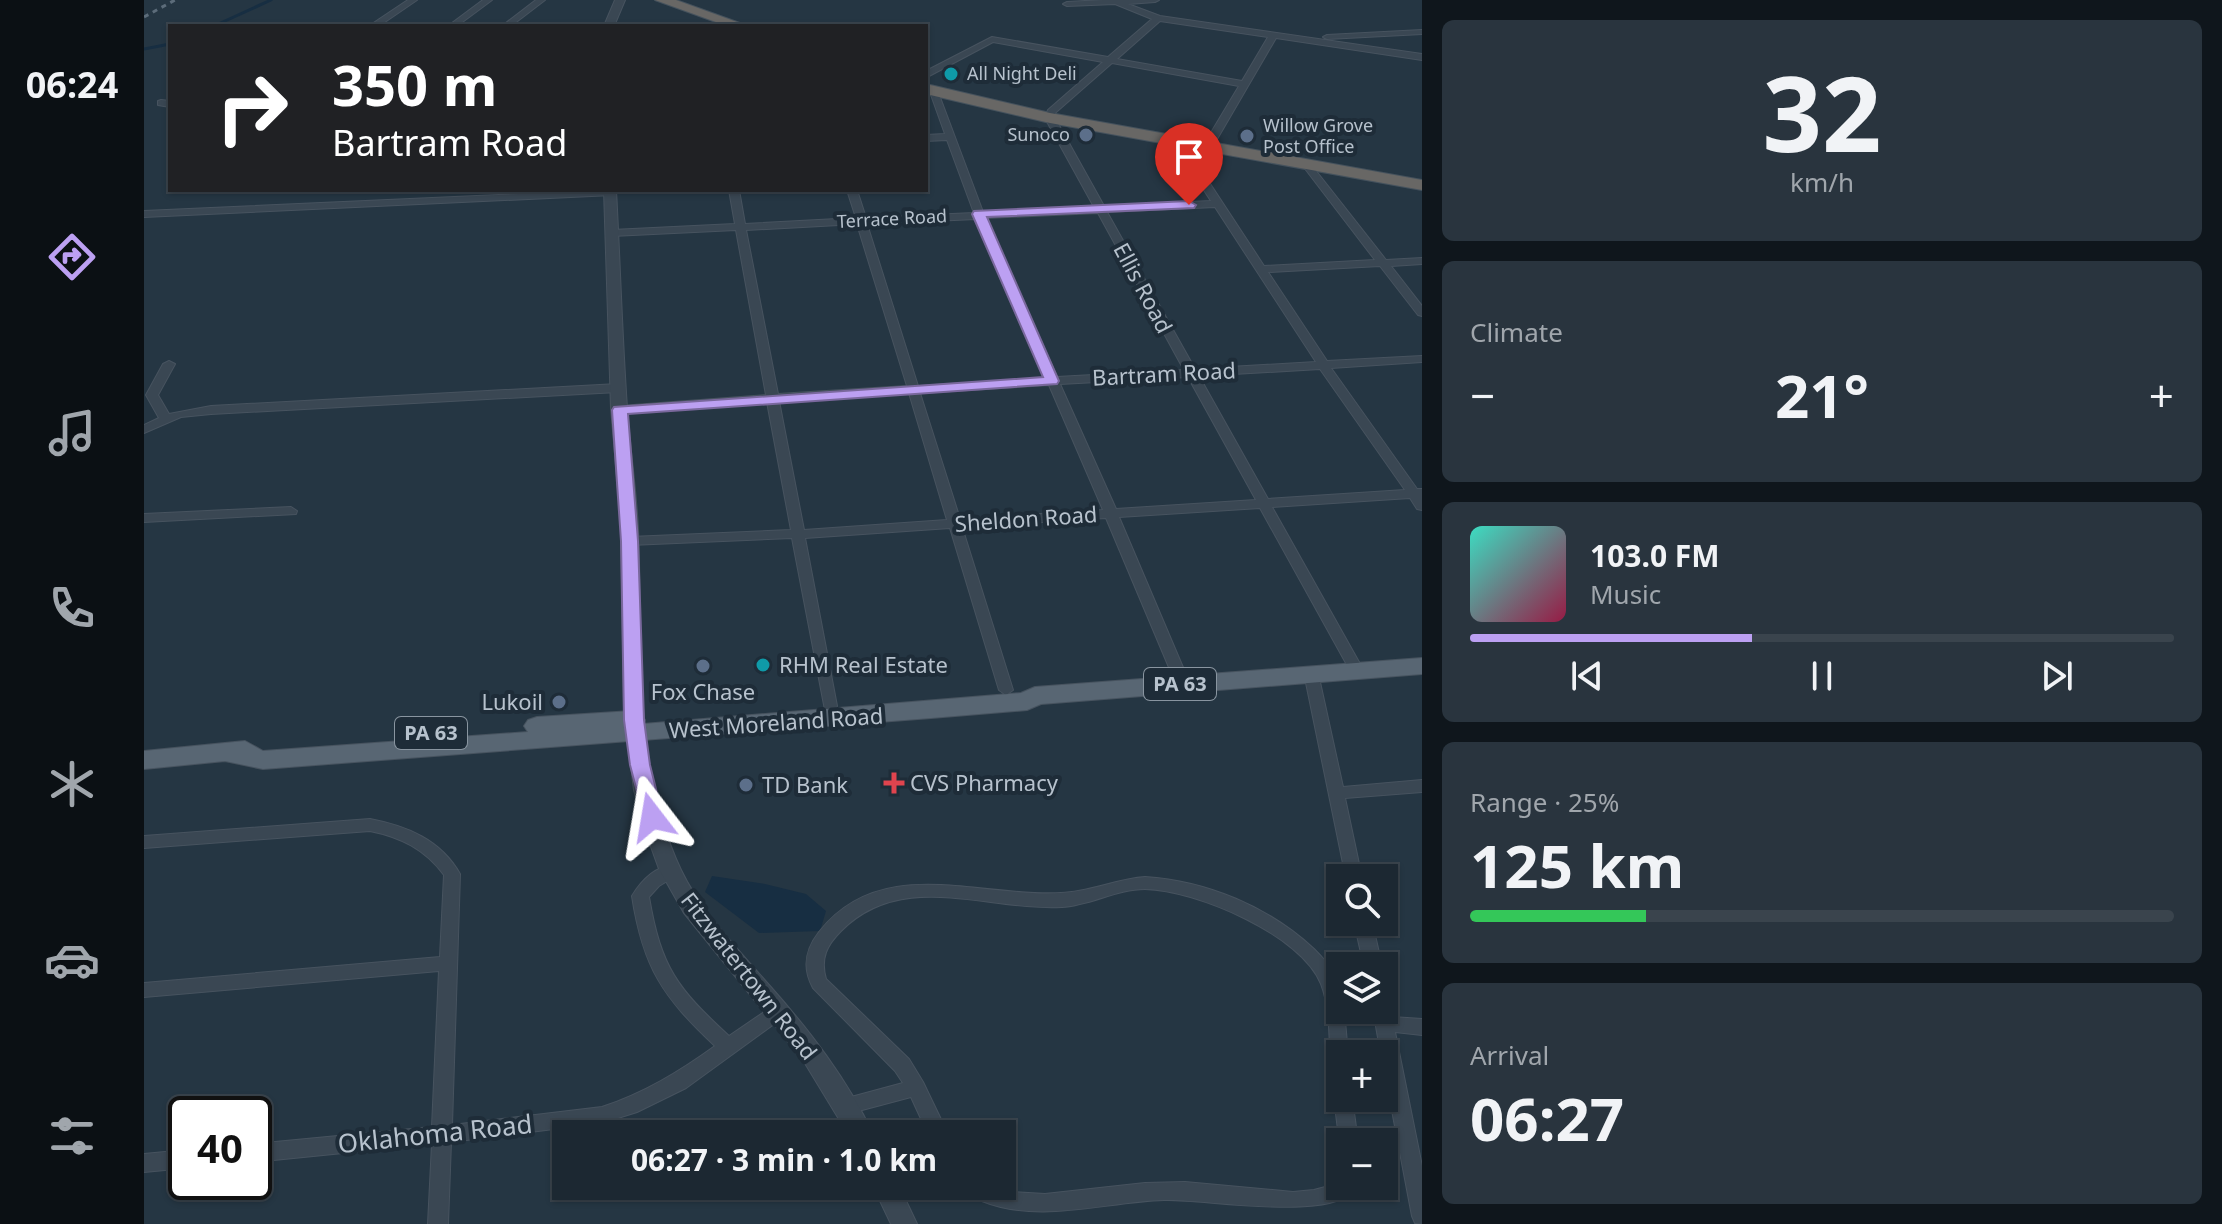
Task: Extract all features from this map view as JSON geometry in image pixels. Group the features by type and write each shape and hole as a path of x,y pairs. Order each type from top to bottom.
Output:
{"highway":[{"path":"645,0 718,24"},
{"path":"662,0 735,24"},
{"path":"930,91 1050,118 1422,185"}],"main road":[{"name":"West Moreland Road","path":"636,727 901,713 1027,701 1035,696 1422,666"},
{"name":"West Moreland Road","path":"144,760 229,753 263,760 1006,690 1021,690 1035,696"}],"street":[{"path":"376,24 413,0"},
{"path":"455,24 488,0"},
{"path":"509,24 541,0"},
{"path":"610,24 620,0"},
{"path":"1067,4 1155,0"},
{"path":"1112,1 1158,18 1422,57"},
{"path":"1050,118 1051,112 1158,18"},
{"path":"1293,39 1422,32"},
{"path":"1208,146 1273,36"},
{"path":"928,73 992,39 1243,84"},
{"path":"930,91 979,214 1183,684"},
{"name":"Ellis Road","path":"1050,118 1189,374 1357,671"},
{"path":"928,138 950,137"},
{"path":"1177,141 1322,363 1418,493 1422,506"},
{"path":"1306,164 1422,313"},
{"path":"144,214 590,192"},
{"name":"Fitzwatertown Road","path":"610,192 618,388 630,541 636,727 647,798 671,871 702,919 779,1011 854,1120"},
{"path":"734,192 830,706"},
{"path":"853,192 916,389 1006,690"},
{"name":"Terrace Road","path":"612,233 1219,204"},
{"path":"1262,269 1422,261"},
{"name":"Bartram Road","path":"620,410 1422,359"},
{"path":"165,418 152,395 169,364"},
{"path":"144,429 165,418 211,410 618,388"},
{"name":"Sheldon Road","path":"630,541 800,534 1418,493"},
{"path":"144,518 291,511"},
{"path":"1311,673 1351,864"},
{"path":"1335,793 1422,786"},
{"path":"144,842 370,825 404,833 433,851 452,874 438,1224"},
{"path":"671,871 653,881 640,896 650,952 656,968 678,999 728,1047"},
{"path":"931,1120 916,1088 881,1042 819,983 813,968 814,955 833,926 852,909 893,893 956,890 1063,900 1125,884 1150,883 1174,886 1224,902 1287,936 1316,962 1330,982 1337,1040"},
{"path":"144,990 449,963"},
{"name":"Oklahoma Road","path":"272,1151 602,1115 630,1106 679,1082 779,1011"},
{"path":"1398,1021 1422,1027"},
{"path":"1385,1024 1422,1216"},
{"path":"847,1106 916,1088"},
{"path":"144,1163 168,1161"},
{"path":"1006,1200 1067,1203 1120,1194 1183,1191 1272,1200 1326,1197"},
{"path":"893,1200 904,1224"}],"water":[{"path":"712,876 806,894 826,911 820,931 759,933 705,892"}],"waterway":[{"path":"218,24 271,0"},
{"path":"144,49 168,44"}],"railway":[{"path":"144,17 175,0"}],"place":[{"name":"All Night Deli","path":"951,74"},
{"name":"Sunoco","path":"1086,135"},
{"name":"Willow Grove Post Office","path":"1247,136"},
{"name":"RHM Real Estate","path":"763,665"},
{"name":"Fox Chase","path":"703,666"},
{"name":"Lukoil","path":"559,702"},
{"name":"CVS Pharmacy","path":"894,783"},
{"name":"TD Bank","path":"746,785"}],"route":[{"path":"652,817 634,720 630,541 620,410 1052,381 979,214 1189,205"}]}
